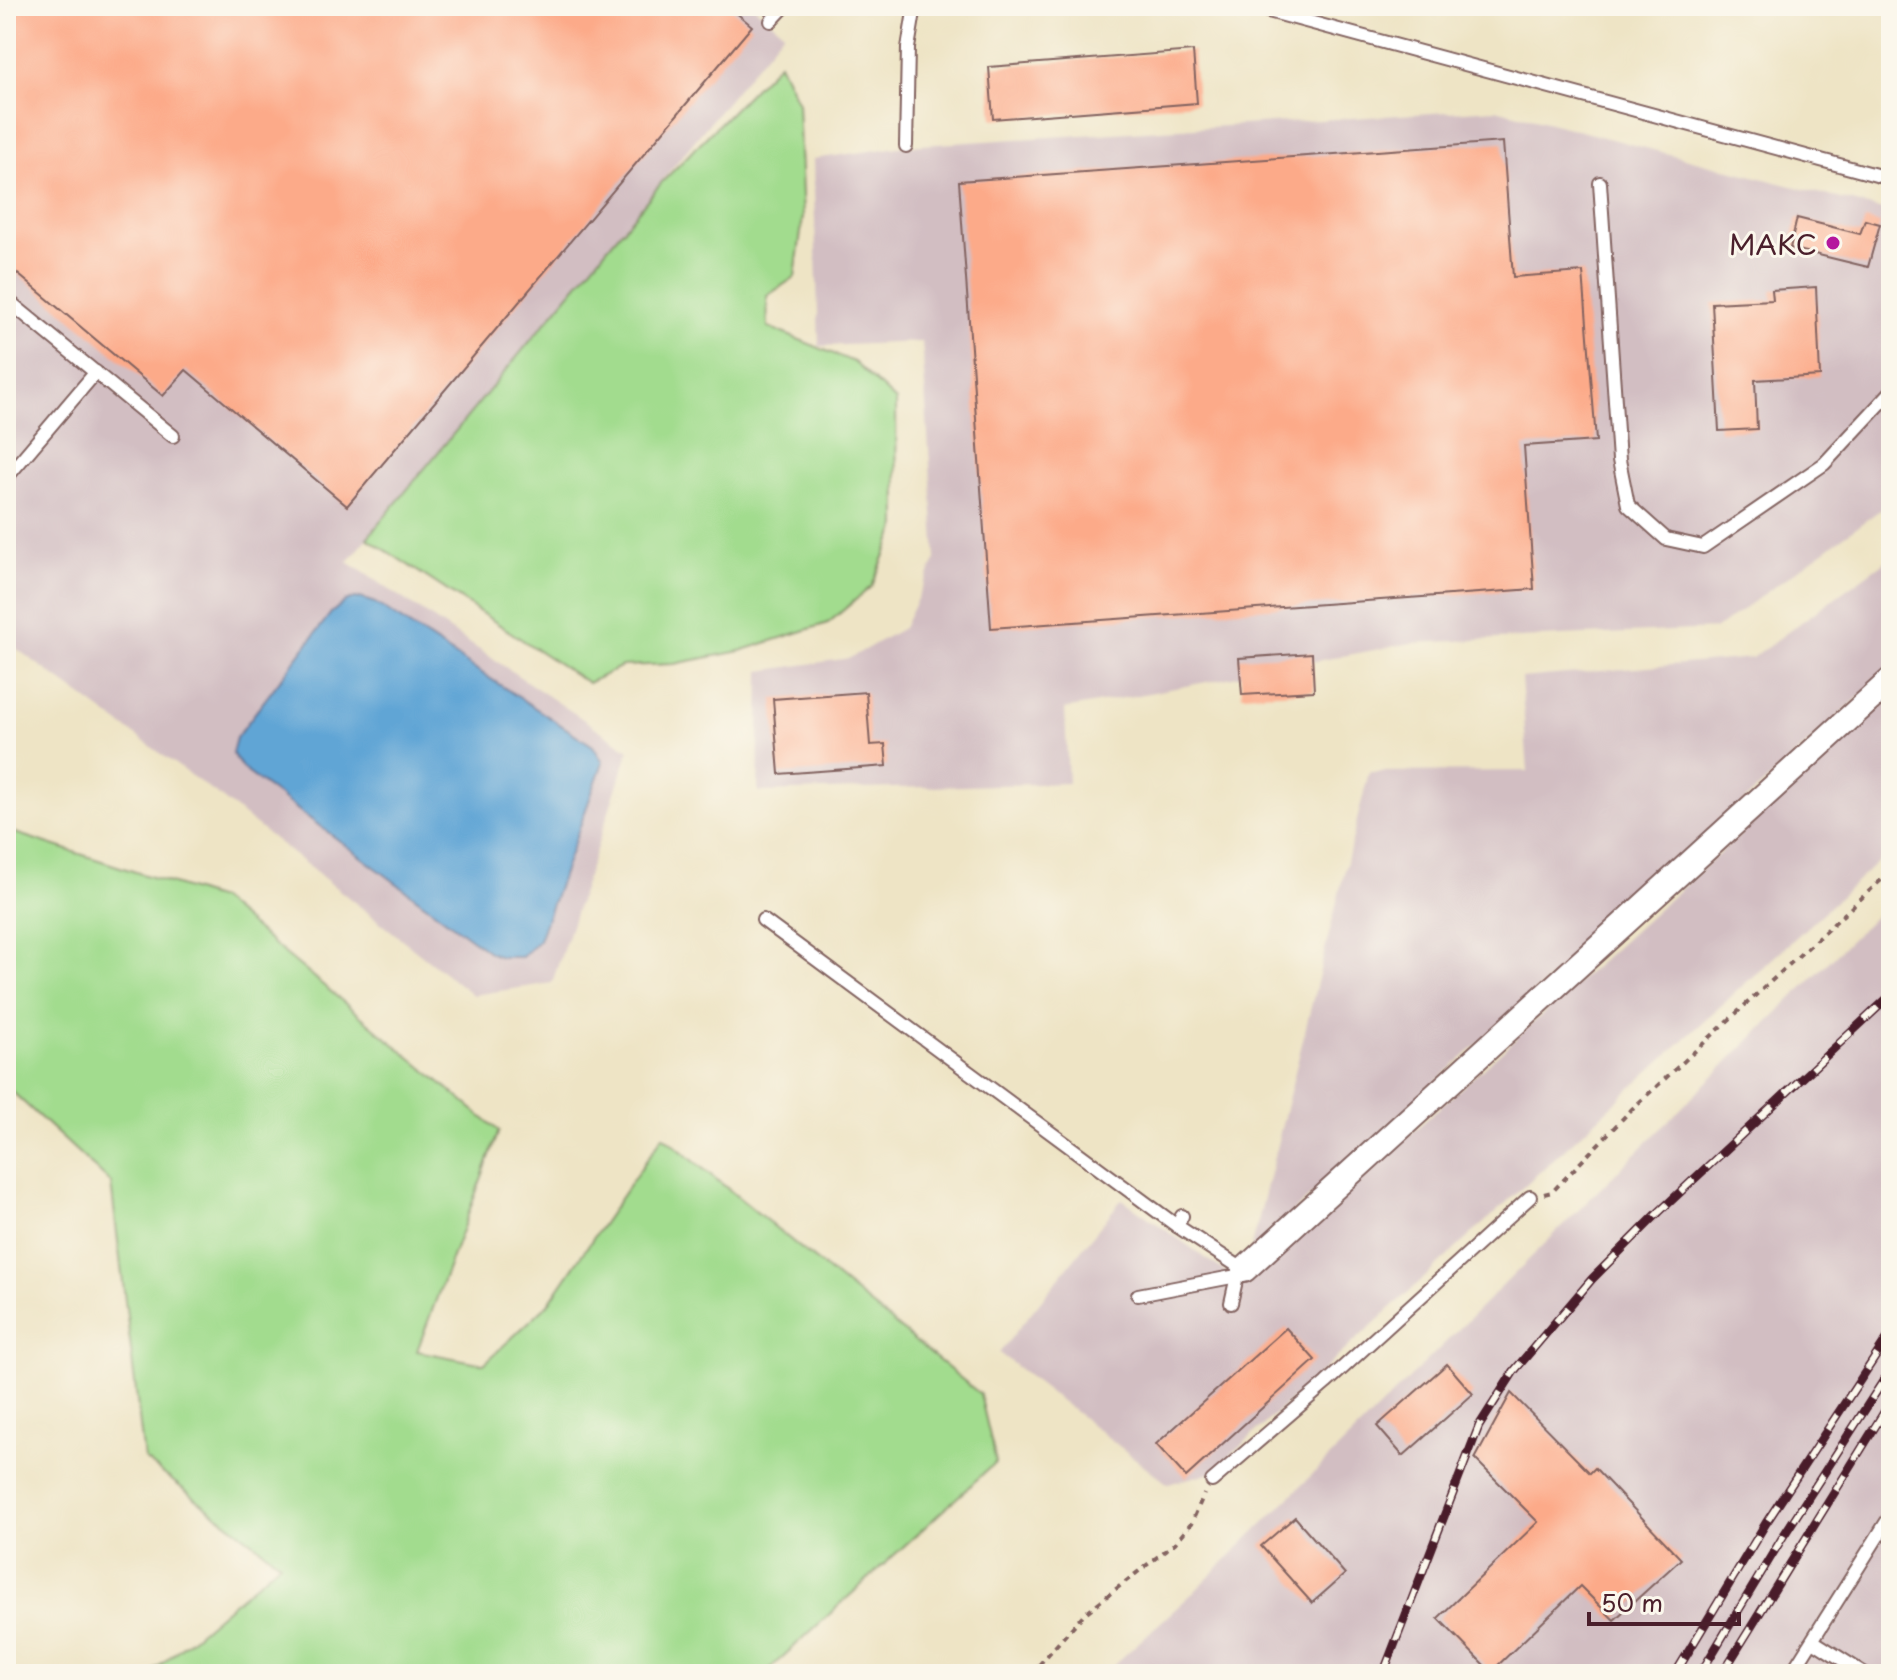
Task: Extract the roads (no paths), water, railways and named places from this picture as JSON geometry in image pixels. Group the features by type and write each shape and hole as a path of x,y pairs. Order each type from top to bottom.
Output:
{"street":[{"path":"1240,1273 1891,680"}],"lane":[{"path":"771,21 785,6"},
{"path":"906,146 908,48 915,6"},
{"path":"1250,6 1891,179"},
{"path":"1600,183 1619,460 1628,505 1666,539 1703,547 1824,464 1891,392"},
{"path":"6,299 173,436"},
{"path":"6,478 96,372"},
{"path":"763,920 1179,1221 1240,1273"},
{"path":"1212,1481 1326,1383 1530,1197"},
{"path":"1138,1295 1240,1273"},
{"path":"1231,1303 1240,1273"},
{"path":"1791,1674 1891,1515"},
{"path":"1813,1641 1865,1674"}],"water":[{"path":"360,598 375,603 593,746 603,762 539,940 522,957 500,957 489,952 243,769 232,753 236,738 331,613 346,601"}],"railway":[{"path":"1383,1674 1479,1426 1514,1371 1592,1279 1659,1212 1891,995"},
{"path":"1675,1674 1766,1523 1891,1333"},
{"path":"1700,1674 1784,1535 1891,1369"},
{"path":"1722,1674 1891,1401"}],"place":[{"name":"МАКС","path":"1833,243"}]}
